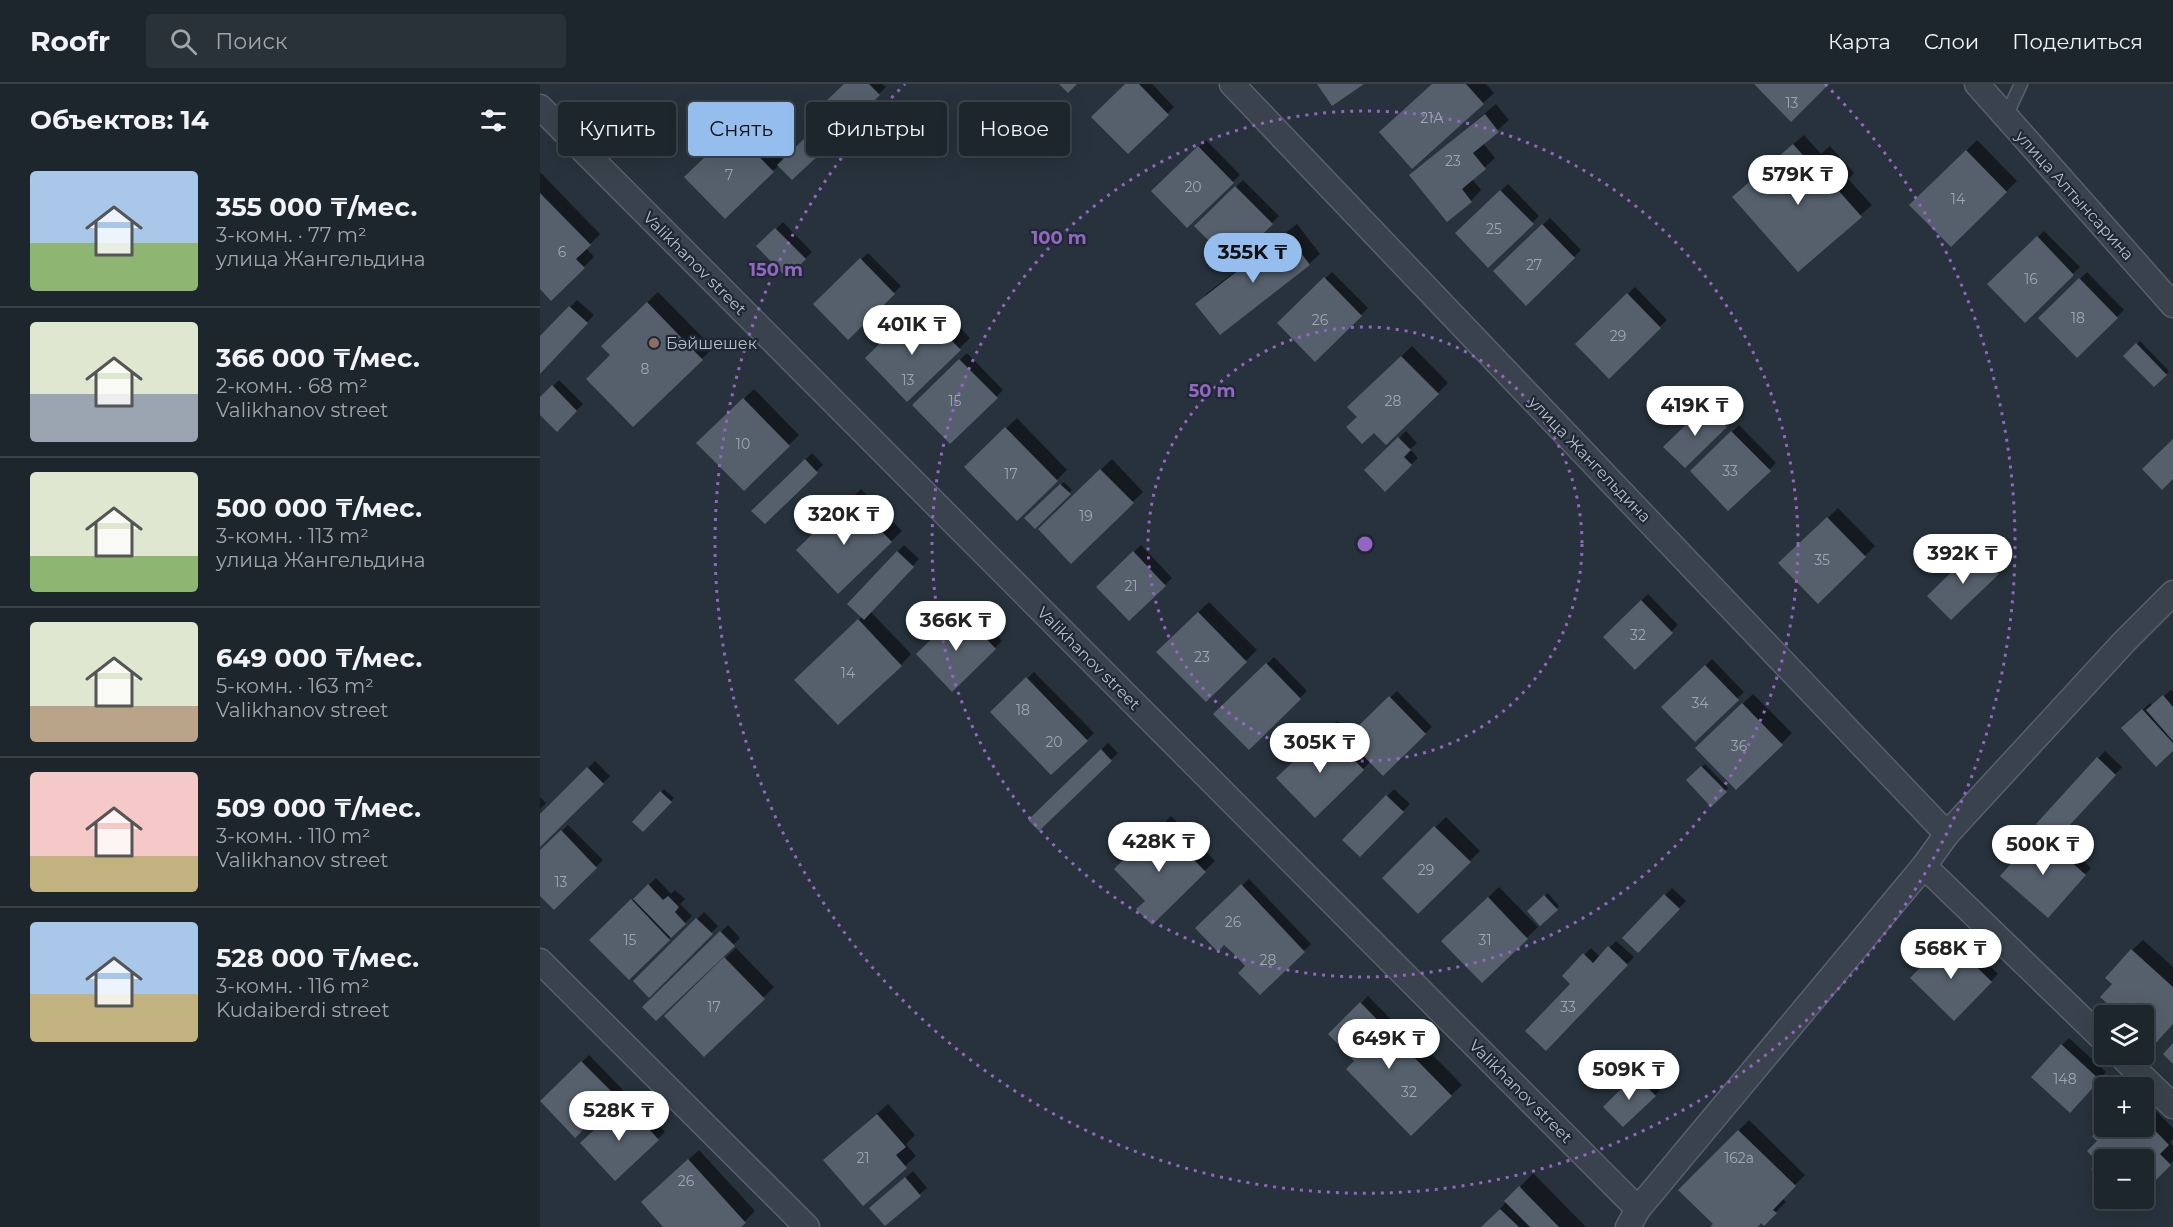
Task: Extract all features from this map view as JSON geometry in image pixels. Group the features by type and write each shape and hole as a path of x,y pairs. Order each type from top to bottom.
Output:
{"street":[{"name":"улица Жангельдина","path":"1233,84 1947,834"},
{"name":"улица Алтынсарина","path":"1977,84 2173,305"},
{"name":"Valikhanov street","path":"540,107 1633,1218"},
{"path":"1633,1218 1924,866 1947,834 2124,642 2173,593"},
{"path":"1924,866 2094,1030"},
{"path":"540,961 807,1227"},
{"path":"2130,1065 2173,1106"}],"lane":[{"path":"2006,116 2021,84"}],"building":[{"path":"844,84 869,84 880,95 873,102 825,102"},
{"path":"1059,84 1077,84 1068,93"},
{"path":"1125,84 1139,84 1169,115 1128,154 1091,117"},
{"path":"1317,84 1364,84 1332,106"},
{"path":"1432,84 1466,84 1484,104 1412,169 1379,132"},
{"path":"1754,84 1829,84 1791,122"},
{"path":"1485,114 1499,132 1473,153 1486,169 1462,189 1472,202 1447,222 1409,175"},
{"path":"806,137 806,156 818,156 792,180 777,165 786,156 794,156 794,149"},
{"path":"1793,144 1810,163 1819,155 1844,184 1838,190 1862,217 1798,272 1732,197"},
{"path":"1198,146 1234,183 1187,228 1151,191"},
{"path":"1966,150 2007,192 1951,247 1909,205"},
{"path":"706,156 758,156 774,172 725,219 684,177"},
{"path":"1235,186 1273,224 1232,264 1194,226"},
{"path":"1500,190 1534,224 1488,268 1455,233"},
{"path":"540,193 591,245 576,259 585,268 551,301 540,289"},
{"path":"1542,224 1575,258 1526,306 1493,271"},
{"path":"775,228 806,259 787,278 756,246"},
{"path":"1286,233 1310,265 1220,335 1195,304"},
{"path":"2037,236 2074,275 2025,323 1987,284"},
{"path":"860,258 895,294 848,340 813,304"},
{"path":"1324,277 1362,316 1315,362 1277,323"},
{"path":"2079,278 2118,318 2077,358 2038,318"},
{"path":"1627,293 1661,328 1609,379 1575,344"},
{"path":"647,302 703,360 633,427 586,379 610,355 601,346"},
{"path":"569,306 588,323 540,374 540,336"},
{"path":"907,317 918,328 929,318 961,350 907,402 865,358"},
{"path":"2136,343 2167,375 2154,387 2123,356"},
{"path":"1401,356 1439,394 1386,445 1374,433 1362,444 1346,427 1357,417 1347,407"},
{"path":"959,359 998,398 950,444 912,405"},
{"path":"552,385 577,411 557,432 540,415 540,397"},
{"path":"743,398 790,446 744,491 696,443"},
{"path":"1706,405 1727,427 1685,468 1663,447"},
{"path":"1005,427 1058,481 1017,521 964,467"},
{"path":"1731,431 1771,471 1728,511 1690,471"},
{"path":"1398,437 1411,450 1404,457 1412,465 1385,492 1364,470"},
{"path":"2173,439 2173,479 2162,490 2142,469"},
{"path":"805,459 818,473 765,524 751,511"},
{"path":"1100,469 1134,503 1071,564 1038,529"},
{"path":"1060,484 1071,494 1035,529 1024,518"},
{"path":"849,498 892,542 838,594 796,550"},
{"path":"1827,517 1866,557 1818,604 1778,563"},
{"path":"1975,549 1999,574 1951,620 1927,596"},
{"path":"897,551 914,567 864,620 847,604"},
{"path":"1133,551 1166,586 1129,621 1096,587"},
{"path":"1641,600 1673,633 1635,670 1603,637"},
{"path":"960,611 996,649 952,692 916,654"},
{"path":"1198,612 1247,662 1206,702 1156,652"},
{"path":"858,619 902,666 838,725 794,680"},
{"path":"1266,663 1301,699 1249,750 1213,714"},
{"path":"1705,665 1739,700 1695,742 1661,707"},
{"path":"1026,677 1088,741 1051,775 990,712"},
{"path":"2163,695 2173,707 2173,741 2146,710"},
{"path":"1389,696 1426,734 1383,776 1346,738"},
{"path":"1742,703 1783,745 1736,790 1695,748"},
{"path":"2142,709 2173,743 2173,751 2156,767 2121,728"},
{"path":"1326,730 1364,770 1315,818 1276,778"},
{"path":"1101,749 1112,761 1039,831 1028,820"},
{"path":"2097,757 2116,775 2055,841 2036,824"},
{"path":"1701,766 1727,792 1711,807 1686,780"},
{"path":"587,767 604,784 540,847 540,814"},
{"path":"660,791 672,802 643,832 632,822"},
{"path":"1386,795 1404,812 1360,857 1342,840"},
{"path":"1159,825 1206,872 1152,925 1136,909 1145,901 1114,869"},
{"path":"1434,826 1471,862 1418,914 1382,878"},
{"path":"561,830 597,868 554,910 540,896 540,850"},
{"path":"2038,833 2086,875 2048,918 2000,876"},
{"path":"648,884 663,900 668,896 679,907 675,912 686,924 671,938 633,899"},
{"path":"1241,884 1305,952 1260,995 1238,973 1245,966 1233,953 1224,945 1218,952 1195,928"},
{"path":"1664,894 1680,909 1638,953 1622,938"},
{"path":"1544,895 1558,910 1540,926 1527,911"},
{"path":"1488,897 1528,939 1482,983 1441,941"},
{"path":"631,899 670,940 629,980 589,940"},
{"path":"696,918 713,934 649,998 633,981"},
{"path":"720,931 735,946 656,1021 642,1007"},
{"path":"1948,939 1992,982 1954,1021 1910,978"},
{"path":"1608,946 1628,965 1546,1051 1525,1031 1570,984 1562,976 1583,953 1593,963"},
{"path":"2131,949 2173,987 2173,1024 2154,1045 2154,1005 2109,1005 2100,997 2112,984 2105,978"},
{"path":"724,957 765,999 704,1057 664,1016"},
{"path":"1360,1002 1452,1096 1411,1136 1346,1069 1354,1061 1328,1034"},
{"path":"2173,1043 2173,1064 2163,1054"},
{"path":"2061,1044 2097,1077 2094,1077 2094,1087 2070,1113 2031,1077"},
{"path":"581,1061 617,1097 575,1138 540,1101"},
{"path":"1635,1075 1656,1096 1623,1127 1603,1107"},
{"path":"624,1102 659,1140 615,1181 580,1143"},
{"path":"877,1114 906,1147 896,1155 907,1168 863,1206 823,1160"},
{"path":"2154,1129 2169,1145 2160,1154 2171,1165 2154,1182 2154,1149 2094,1149 2094,1158 2087,1151 2097,1141 2092,1136 2094,1134 2094,1137 2154,1137"},
{"path":"1738,1130 1796,1186 1773,1210 1777,1213 1764,1226 1761,1223 1758,1227 1710,1227 1713,1224 1678,1190"},
{"path":"688,1159 746,1223 741,1227 663,1227 641,1202"},
{"path":"905,1177 921,1196 885,1226 869,1208"},
{"path":"1519,1186 1559,1227 1530,1227 1504,1201"},
{"path":"1500,1209 1519,1227 1481,1227"}],"place":[{"name":"Бәйшешек","path":"654,343"}]}
